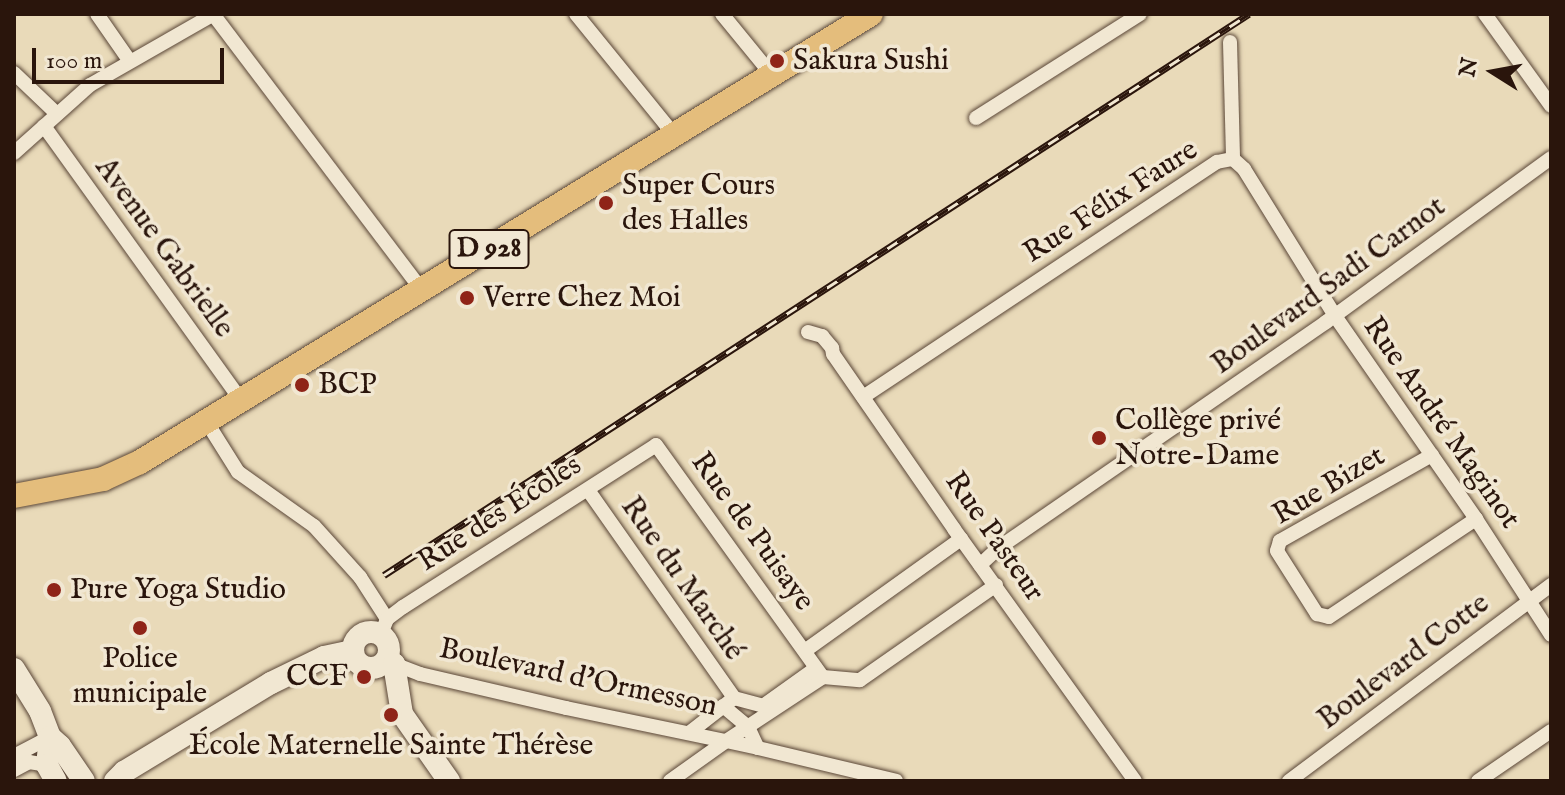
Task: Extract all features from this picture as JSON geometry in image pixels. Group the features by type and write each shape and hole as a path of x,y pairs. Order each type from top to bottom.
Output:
{"main road":[{"name":"D 928","path":"14,496 79,485 119,473 871,14"},
{"path":"391,662 367,668 357,662 353,651 361,634 384,627 402,714 449,781"},
{"path":"44,740 60,746 82,780 119,776 271,683 324,657 353,651"},
{"path":"14,669 40,711 52,773"}],"street":[{"path":"97,14 129,60"},
{"path":"14,153 90,85 214,14 422,290"},
{"path":"576,14 675,136"},
{"path":"722,14 772,75"},
{"path":"976,118 1140,14"},
{"path":"1485,14 1551,106"},
{"path":"1230,42 1233,159"},
{"path":"14,73 56,113"},
{"name":"Avenue Gabrielle","path":"44,126 241,400"},
{"name":"Boulevard Sadi Carnot","path":"980,565 997,549 1335,316 1551,158"},
{"name":"Rue Félix Faure","path":"863,397 1217,162 1233,159 1244,169 1316,280 1335,316"},
{"name":"Rue André Maginot","path":"1335,316 1476,519 1551,635"},
{"name":"Rue Pasteur","path":"808,332 822,336 961,539 1135,781"},
{"path":"206,421 238,472 314,526 360,577 384,627"},
{"name":"Rue des Écoles","path":"384,627 656,445"},
{"name":"Rue de Puisaye","path":"656,445 820,673"},
{"name":"Rue Bizet","path":"1432,455 1280,541 1277,551 1317,614 1329,617 1476,519"},
{"name":"Rue du Marché","path":"588,490 728,702 748,727"},
{"path":"806,650 961,539"},
{"path":"820,673 860,680 996,585"},
{"name":"Boulevard Cotte","path":"1289,781 1551,585"},
{"name":"Boulevard d'Ormesson","path":"391,662 433,678 726,741 820,673"},
{"path":"700,760 693,734 728,702 766,710"},
{"path":"748,727 758,748"},
{"path":"1478,781 1551,731"},
{"path":"14,756 44,740"},
{"path":"14,763 44,740"},
{"path":"670,781 726,741 896,781"},
{"path":"14,770 29,762 52,773"}],"railway":[{"path":"384,575 1249,14"}],"place":[{"name":"Sakura Sushi","path":"777,61"},
{"name":"Super Cours des Halles","path":"606,203"},
{"name":"Verre Chez Moi","path":"467,298"},
{"name":"BCP","path":"302,385"},
{"name":"Collège privé Notre-Dame","path":"1099,438"},
{"name":"Pure Yoga Studio","path":"54,590"},
{"name":"Police municipale","path":"140,628"},
{"name":"CCF","path":"364,677"},
{"name":"École Maternelle Sainte Thérèse","path":"391,715"}]}
